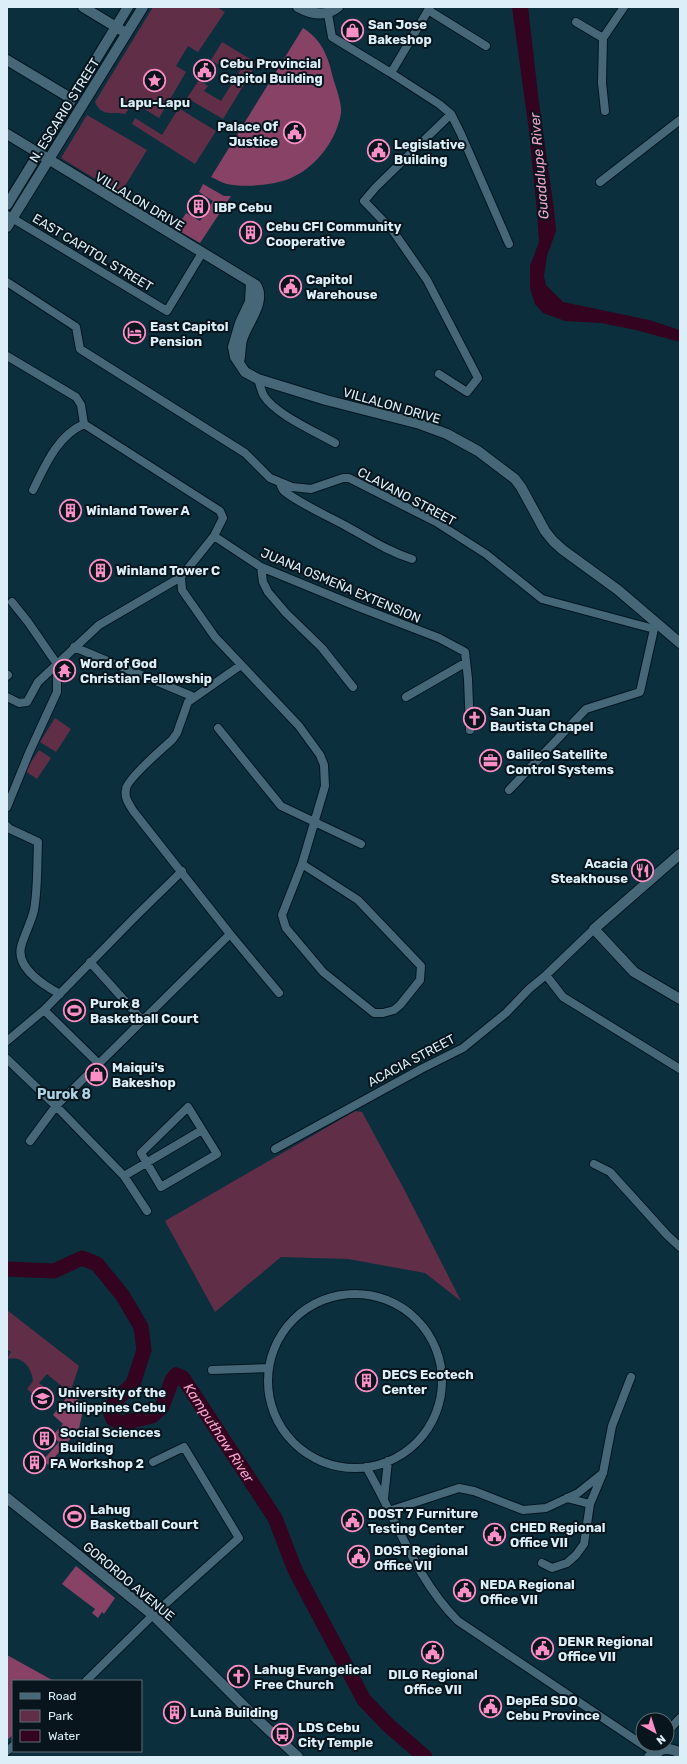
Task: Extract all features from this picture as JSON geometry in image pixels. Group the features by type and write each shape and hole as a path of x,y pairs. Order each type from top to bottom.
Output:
{"street":[{"path":"82,7 127,33"},
{"path":"126,7 141,11"},
{"name":"N. ESCARIO STREET","path":"7,205 116,27 126,7"},
{"path":"298,7 310,12 328,14 338,7"},
{"path":"605,111 602,83 603,38 624,7"},
{"path":"391,73 429,9 486,46"},
{"name":"N. ESCARIO STREET","path":"7,227 10,216 49,160 141,11"},
{"path":"328,14 332,37 439,104 451,114 462,134 509,244"},
{"path":"576,22 603,38"},
{"path":"7,60 72,99"},
{"path":"439,374 467,392 478,378 427,280 393,231 364,201 376,186 451,114"},
{"path":"600,182 680,120"},
{"name":"VILLALON DRIVE","path":"7,134 251,282 250,302 240,323 233,347 235,357 245,372 258,379 326,400 420,424 447,434 478,451 515,478 553,541 618,590 656,626 680,643"},
{"name":"EAST CAPITOL STREET","path":"10,216 167,311 202,253"},
{"name":"CLAVANO STREET","path":"7,282 76,327 80,349 245,454 270,478 280,483 311,489 343,478 348,478 436,522 486,554 542,599 656,626"},
{"path":"7,356 76,397 81,405 84,424 220,510 223,518 214,536 181,577 99,625 38,682 27,702 19,703 7,697"},
{"path":"258,379 264,396 271,405 300,424 335,443"},
{"path":"33,490 53,451 77,427 84,424"},
{"path":"280,483 282,489 294,497 356,531 374,543 397,554 412,559"},
{"name":"JUANA OSMEÑA EXTENSION","path":"214,536 261,567 456,645 465,652 465,663 468,679 470,730"},
{"path":"261,567 263,582 268,592 286,613 322,648 353,687"},
{"path":"181,577 182,590 215,637 299,726 320,755 324,765 325,780 316,822 302,864 282,914 286,928 323,972 374,1013 383,1013 394,1010 420,980 421,966 358,900 302,864"},
{"path":"7,807 29,752 57,692 56,664 28,622 12,602"},
{"path":"509,790 586,709 640,692 656,626"},
{"path":"74,647 194,697"},
{"path":"406,697 465,663"},
{"path":"241,665 188,702 177,733 172,740 133,777 126,787 126,798 134,812 279,994"},
{"path":"218,728 282,806 361,844"},
{"path":"7,826 10,829 38,842 34,908 21,949 23,959 28,970 44,985 60,994"},
{"name":"ACACIA STREET","path":"275,1149 421,1069 463,1048 506,1013 529,988 546,975 594,929 680,854"},
{"path":"7,1041 44,1010 182,871"},
{"path":"594,929 634,972 680,999"},
{"path":"30,1141 56,1106 230,934"},
{"path":"90,962 142,1020"},
{"path":"546,975 563,997 680,1069"},
{"path":"44,1010 98,1063"},
{"path":"7,1059 56,1106 124,1176 147,1211"},
{"path":"188,1107 202,1130 217,1154 162,1187 141,1153 188,1107"},
{"path":"124,1176 202,1130"},
{"path":"594,1164 610,1172 667,1235 680,1247"},
{"path":"342,1296 368,1296 393,1303 410,1314 424,1329 435,1348 440,1368 439,1399 432,1418 421,1436 406,1450 388,1461 366,1467 346,1467 325,1463 307,1454 291,1440 278,1423 271,1404 268,1384 269,1368 277,1343 288,1326 304,1311 322,1301 342,1296"},
{"path":"212,1370 269,1368"},
{"path":"542,1563 552,1568 567,1563 576,1555 584,1544 590,1504 603,1473 612,1426 631,1377"},
{"path":"87,1680 153,1615 239,1538 184,1447 153,1462"},
{"path":"384,1498 388,1461"},
{"path":"366,1467 384,1498 407,1550 425,1581 443,1605 458,1621 635,1739"},
{"path":"389,1511 459,1488 474,1491 523,1510 546,1508 586,1488 603,1473"},
{"name":"GORORDO AVENUE","path":"7,1498 153,1615 257,1719 298,1757"},
{"path":"567,1498 590,1504"}],"green space":[{"path":"153,7 217,7 225,12 198,52 188,46 176,66 186,72 159,118 130,100 126,104 130,107 125,114 104,112 95,102"},
{"path":"222,42 257,63 223,119 187,98 199,80 208,86 204,91 221,101 240,71 224,60 220,66 211,60"},
{"path":"180,109 216,131 195,164 132,124 135,118 162,135 177,111 179,112"},
{"path":"87,115 147,150 120,194 61,158"},
{"path":"55,718 71,729 56,752 40,742"},
{"path":"39,750 51,758 37,779 25,771"},
{"path":"355,1111 362,1112 405,1191 461,1301 425,1273 348,1259 281,1257 215,1312 165,1221"},
{"path":"7,1310 79,1366 70,1393 47,1374 39,1383 47,1389 39,1399 27,1389 33,1381 28,1367 22,1361 17,1359 7,1359 11,1352 7,1349"},
{"name":"Lahug Basketball Court","path":"75,1508 81,1512 75,1523 69,1520"}],"shaded area":[{"path":"303,28 320,43 329,63 340,100 341,113 339,123 330,142 318,159 302,172 287,180 270,184 242,186 225,183 211,177"},
{"path":"203,184 224,196 231,196 200,243 176,229 186,213 200,221 213,201 199,192"},
{"path":"70,1393 84,1405 79,1429 48,1465 43,1460 59,1442 52,1436 63,1424 53,1415"},
{"path":"76,1566 115,1598 104,1614 102,1612 98,1618 92,1613 95,1609 62,1584"},
{"path":"7,1655 52,1680 12,1680 12,1736 7,1740"}],"water":[{"name":"Guadalupe River","path":"512,7 528,7 539,103 554,210 556,231 547,256 544,276 546,285 563,302 649,320 680,330 680,342 636,330 601,323 565,321 543,313 535,304 530,288 530,266 539,242 537,212 529,131"}],"waterway":[{"name":"Kamputhaw River","path":"7,1269 54,1271 82,1258 97,1264 123,1296 141,1327 144,1350 133,1384 115,1401 110,1411 113,1419 122,1423 152,1416 162,1407 172,1380 176,1375 183,1378 275,1518 295,1570 364,1700 388,1725 425,1757"}],"place":[{"name":"San Jose Bakeshop","path":"352,31"},
{"name":"Cebu Provincial Capitol Building","path":"205,70"},
{"name":"Lapu-Lapu","path":"155,80"},
{"name":"Palace Of Justice","path":"294,133"},
{"name":"Legislative Building","path":"379,151"},
{"name":"IBP Cebu","path":"199,207"},
{"name":"Cebu CFI Community Cooperative","path":"250,233"},
{"name":"Capitol Warehouse","path":"291,286"},
{"name":"East Capitol Pension","path":"134,333"},
{"name":"Winland Tower A","path":"71,510"},
{"name":"Winland Tower C","path":"100,570"},
{"name":"Word of God Christian Fellowship","path":"64,670"},
{"name":"San Juan Bautista Chapel","path":"474,718"},
{"name":"Galileo Satellite Control Systems","path":"491,761"},
{"name":"Acacia Steakhouse","path":"643,870"},
{"name":"Purok 8 Basketball Court","path":"75,1010"},
{"name":"Maiqui's Bakeshop","path":"97,1074"},
{"name":"DECS Ecotech Center","path":"367,1381"},
{"name":"University of the Philippines Cebu","path":"42,1399"},
{"name":"Social Sciences Building","path":"45,1439"},
{"name":"FA Workshop 2","path":"35,1463"},
{"name":"Lahug Basketball Court","path":"75,1516"},
{"name":"DOST 7 Furniture Testing Center","path":"353,1520"},
{"name":"CHED Regional Office VII","path":"494,1534"},
{"name":"DOST Regional Office VII","path":"359,1557"},
{"name":"NEDA Regional Office VII","path":"465,1591"},
{"name":"DENR Regional Office VII","path":"543,1648"},
{"name":"DILG Regional Office VII","path":"433,1652"},
{"name":"Lahug Evangelical Free Church","path":"239,1676"},
{"name":"DepEd SDO Cebu Province","path":"491,1707"},
{"name":"Lunà Building","path":"174,1712"},
{"name":"LDS Cebu City Temple","path":"282,1734"}],"district":[{"name":"Purok 8","path":"64,1094"}]}
